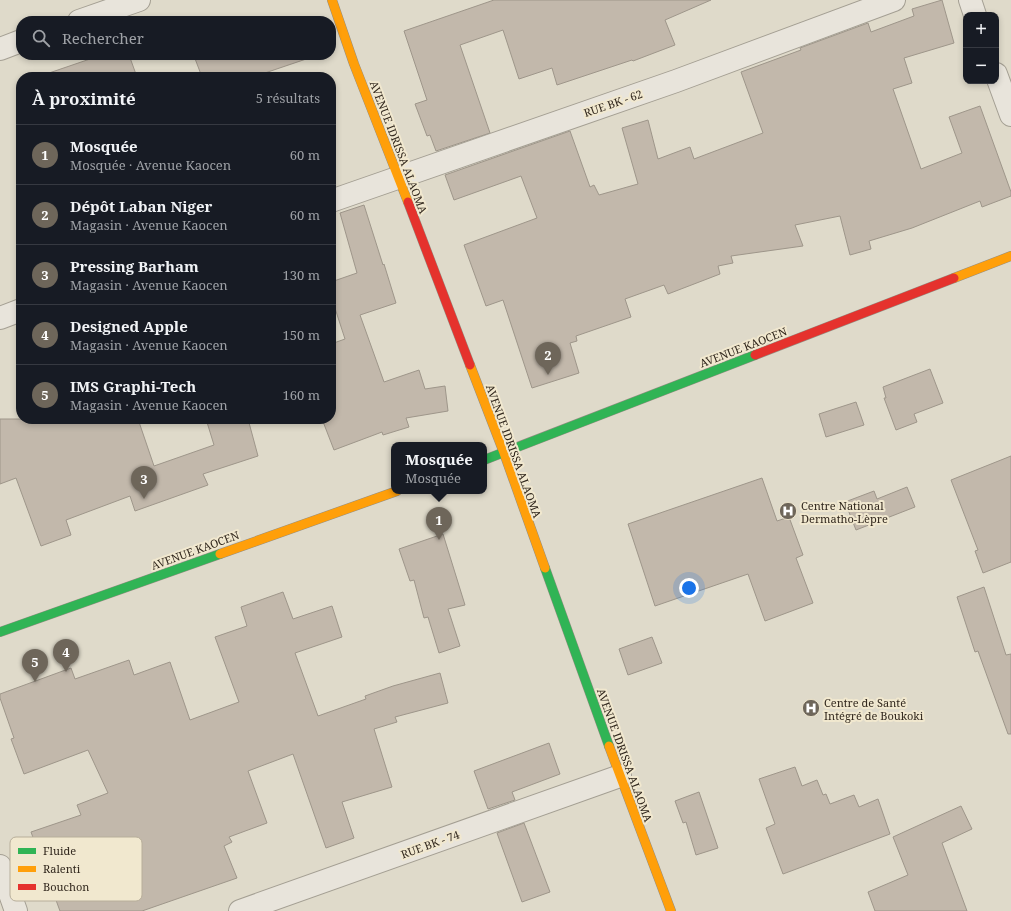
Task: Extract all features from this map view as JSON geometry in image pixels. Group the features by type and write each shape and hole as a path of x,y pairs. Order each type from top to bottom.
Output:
{"street":[{"path":"93,16 139,0"},
{"name":"AVENUE IDRISSA ALAOMA","path":"332,0 354,64 504,453 620,776 671,911"},
{"name":"RUE BK - 62","path":"336,199 676,81 894,0"},
{"path":"970,0 974,12"},
{"path":"0,49 16,43"},
{"path":"999,82 1011,115"},
{"name":"AVENUE KAOCEN","path":"487,459 1011,256"},
{"path":"0,318 16,312"},
{"name":"AVENUE KAOCEN","path":"0,632 391,493"},
{"name":"RUE BK - 74","path":"240,911 620,776"},
{"path":"0,866 10,894"},
{"path":"12,901 16,911"}],"building":[{"path":"494,0 711,0 665,20 675,45 633,61 632,60 557,85 552,68 519,79 503,30 460,45 490,133 436,151 430,135 427,136 415,104 427,100 404,31"},
{"path":"942,0 954,43 904,58 912,83 893,89 921,169 962,153 949,117 980,106 1011,192 1011,196 982,207 980,201 912,228 869,241 871,249 850,255 840,216 795,225 803,246 731,256 733,263 718,266 720,274 668,294 664,285 625,299 631,317 576,336 577,341 570,343 579,373 532,388 503,300 486,306 464,245 537,218 521,176 454,200 445,175 570,131 590,187 594,185 599,195 638,184 622,128 648,120 658,159 690,147 694,159 763,133 741,72 868,23 871,32 914,16 912,9"},
{"path":"87,60 131,60 135,72 52,72"},
{"path":"196,60 303,60 268,72 200,72"},
{"path":"364,205 396,303 360,315 384,382 419,370 425,389 445,386 448,411 406,418 409,427 383,435 382,432 334,450 324,424 336,424 336,342 345,339 336,311 336,280 357,273 340,213"},
{"path":"930,369 943,403 914,414 917,422 896,430 884,398 886,398 883,387"},
{"path":"856,402 864,425 826,437 819,414"},
{"path":"0,419 16,419 16,424 140,424 154,466 214,445 208,424 249,424 258,456 203,474 208,485 135,511 130,496 66,520 71,535 41,546 16,478 0,484"},
{"path":"1011,456 1011,562 983,573 975,551 978,550 951,480"},
{"path":"762,478 777,521 789,517 803,555 796,558 813,603 765,621 748,574 655,606 628,524"},
{"path":"907,487 915,507 856,530 845,502 874,491 877,499"},
{"path":"443,534 465,605 448,609 460,646 439,653 428,617 424,618 414,580 410,581 399,549"},
{"path":"984,587 1006,655 1011,654 1011,734 1008,734 978,651 975,652 957,597"},
{"path":"283,592 293,619 332,606 342,637 295,653 318,716 366,699 365,696 393,686 440,673 448,703 395,717 397,722 374,729 392,787 342,802 354,838 326,848 293,754 248,771 267,823 229,837 232,842 224,846 237,878 142,911 60,911 56,901 142,901 142,837 33,837 31,832 81,815 77,805 108,793 88,750 24,774 11,739 14,738 0,698 0,694 71,668 75,679 129,660 134,675 170,662 190,720 239,702 215,637 247,626 241,607"},
{"path":"652,637 662,663 628,675 619,649"},
{"path":"549,743 560,774 512,792 515,800 488,809 474,771"},
{"path":"795,767 802,786 817,780 823,795 826,794 830,804 854,795 859,807 878,799 890,834 783,874 766,828 775,824 759,779"},
{"path":"699,792 718,848 696,855 686,822 683,823 675,801"},
{"path":"961,806 972,829 942,843 967,911 875,911 868,892 908,875 893,837"},
{"path":"524,823 550,892 522,902 497,833"}],"traffic: fast":[{"path":"487,459 755,355"},
{"path":"0,632 220,554"},
{"path":"545,568 609,746"}],"traffic: slow":[{"path":"332,0 354,64 408,202"},
{"path":"954,278 1011,256"},
{"path":"470,365 504,453 545,568"},
{"path":"220,554 391,493"},
{"path":"609,746 671,911"}],"traffic: jam":[{"path":"408,202 470,365"},
{"path":"755,355 954,278"}],"place":[{"name":"Dépôt Laban Niger","path":"548,375"},
{"name":"Pressing Barham","path":"144,499"},
{"name":"Centre National Dermatho-Lèpre","path":"788,511"},
{"name":"Mosquée","path":"439,540"},
{"name":"Designed Apple","path":"66,672"},
{"name":"IMS Graphi-Tech","path":"35,682"},
{"name":"Centre de Santé Intégré de Boukoki","path":"811,708"}]}
